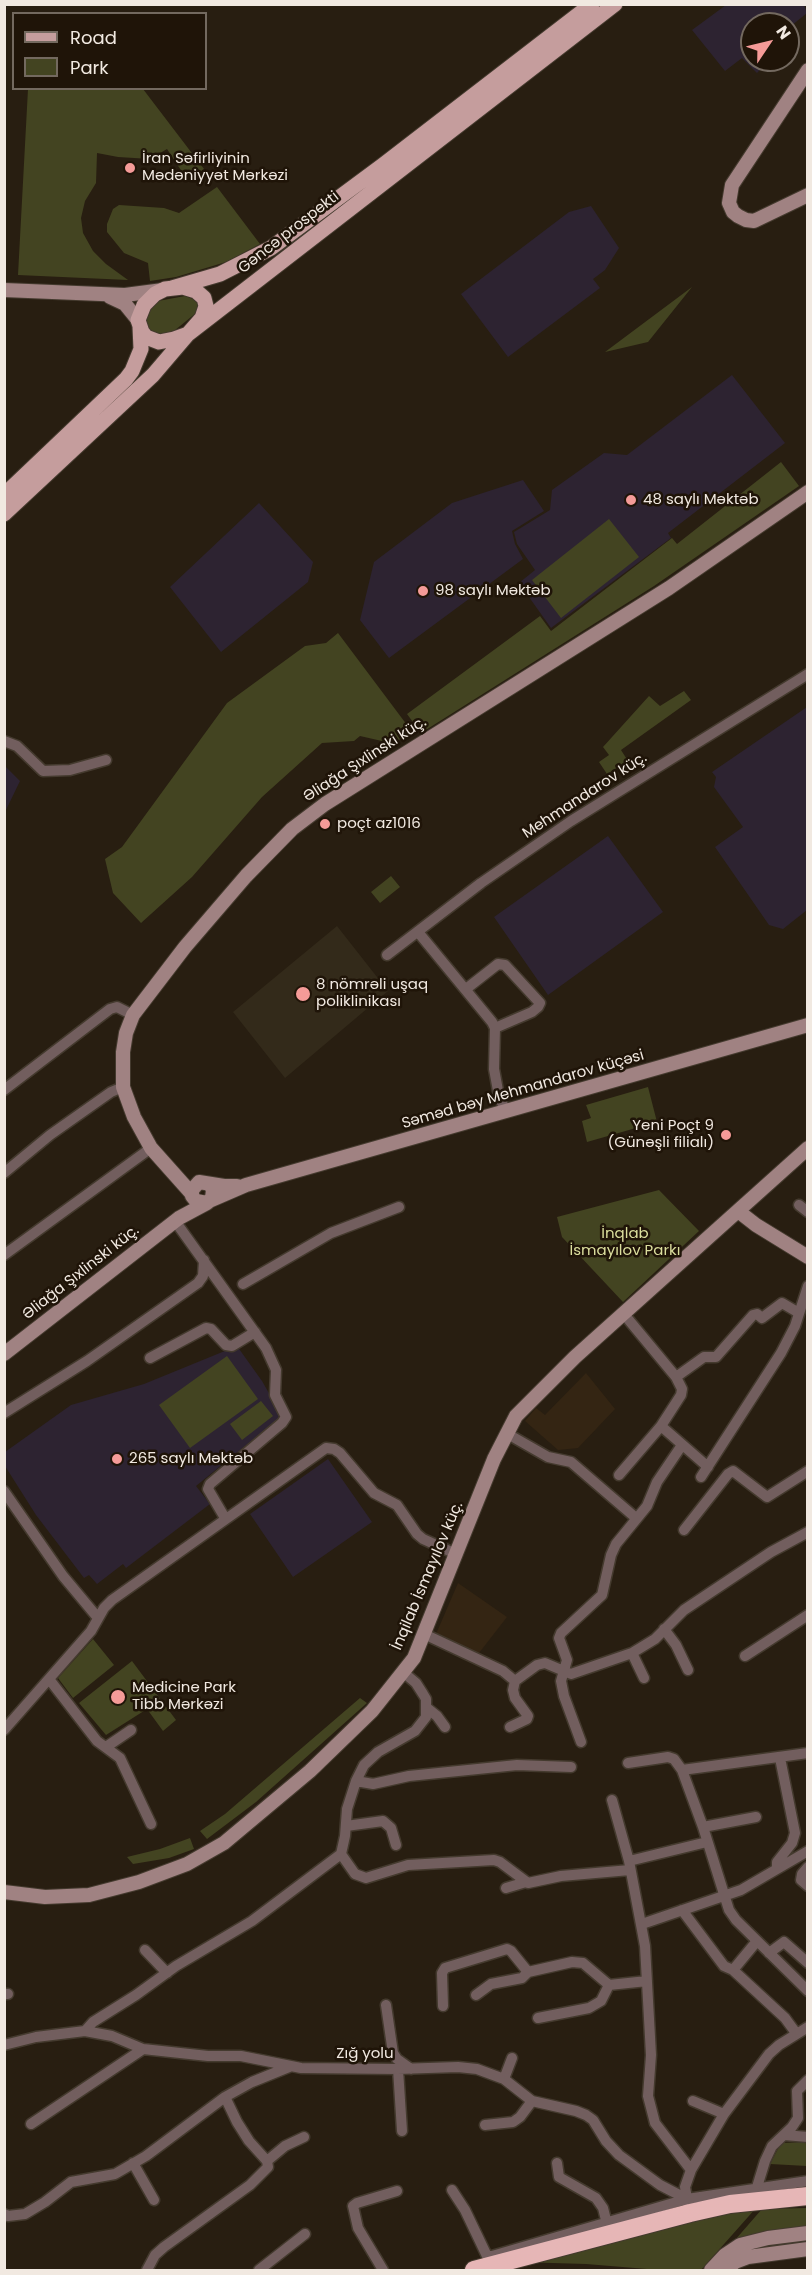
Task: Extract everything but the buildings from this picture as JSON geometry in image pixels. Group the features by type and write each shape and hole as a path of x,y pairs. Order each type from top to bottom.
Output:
{"highway":[{"path":"474,2271 608,2227 688,2206 807,2196"}],"main road":[{"name":"Gəncə prospekti","path":"168,288 220,274 271,248 592,4"},
{"name":"Gəncə prospekti","path":"4,513 153,375 188,334 615,4"},
{"path":"807,70 732,185 729,203 732,212 746,220 754,221 807,195"},
{"path":"4,290 105,294 125,295 183,287 196,291 205,302 205,311 188,334 159,342 146,337 125,304 105,294"},
{"path":"4,495 126,379 141,349 140,311 149,300 168,288"},
{"name":"Əliağa Şıxlinski küç.","path":"192,1195 151,1148 134,1117 123,1087 123,1052 126,1033 133,1014 185,947 246,876 267,853 309,816 340,794 669,588 807,492"},
{"name":"Səməd bəy Mehmandarov küçəsi","path":"246,1185 807,1025"},
{"name":"İnqilab İsmayılov küç.","path":"4,1892 45,1898 88,1895 140,1882 201,1858 224,1843 310,1771 372,1711 414,1658 506,1433 516,1416 532,1398 623,1313 807,1148"},
{"path":"172,1171 206,1183 224,1186 246,1185"},
{"path":"177,1220 192,1195 195,1184 206,1183"},
{"path":"206,1183 213,1194 208,1202"},
{"path":"177,1220 208,1202 246,1185"},
{"path":"192,1195 199,1203 208,1202"},
{"path":"738,1211 807,1257"},
{"name":"Əliağa Şıxlinski küç.","path":"4,1354 177,1220"},
{"path":"711,2270 725,2255 740,2245 768,2238 807,2233"},
{"path":"726,2271 735,2262 748,2257 807,2249"}],"street":[{"name":"Mehmandarov küç.","path":"387,955 481,883 571,821 807,674"},
{"path":"4,741 16,746 36,766 50,772 70,770 106,760"},
{"path":"418,932 495,1028 494,1069 499,1096 506,1112"},
{"path":"466,989 498,964 505,965 540,1003 532,1012 495,1028"},
{"path":"4,1090 110,1009 117,1007 133,1014"},
{"path":"4,1173 50,1135 111,1092 123,1087"},
{"path":"4,1255 151,1148"},
{"path":"243,1284 331,1233 399,1207"},
{"path":"177,1220 266,1348 276,1370 275,1395 286,1417 282,1423 210,1484 208,1489 225,1518"},
{"path":"4,1413 87,1361 198,1283 203,1276 204,1260"},
{"path":"701,1477 781,1353 795,1326 807,1286"},
{"path":"676,1377 704,1357 716,1357 753,1315 757,1314 762,1318 782,1303 799,1313"},
{"path":"619,1475 661,1426 681,1395 680,1384 676,1377 623,1313"},
{"path":"150,1358 206,1328 211,1329 226,1346 232,1346 255,1332"},
{"path":"661,1426 708,1467"},
{"path":"506,1433 548,1457 571,1462 636,1518"},
{"path":"581,1742 564,1696 561,1681 567,1659 559,1638 561,1633 602,1594 611,1555 616,1544 647,1506 657,1482 682,1445"},
{"path":"4,1730 91,1631 112,1600 326,1448 340,1453 374,1492 402,1510 417,1534 432,1544 456,1554"},
{"path":"684,1530 728,1474 733,1471 767,1497 807,1471"},
{"path":"4,1491 63,1576 98,1618"},
{"path":"510,1727 527,1719 528,1716 515,1698 513,1690 515,1681 537,1665 545,1664 563,1672 579,1673 632,1653 655,1639 684,1610 771,1552 807,1532"},
{"path":"745,1656 807,1616"},
{"path":"664,1629 676,1645 688,1670"},
{"path":"424,1634 503,1671 515,1681"},
{"path":"632,1653 644,1678"},
{"path":"85,2031 93,2022 166,1973 252,1921 341,1854 347,1809 356,1781 369,1758 415,1731 422,1724 427,1708 423,1694 416,1683 403,1672"},
{"path":"49,1679 97,1741 120,1758 151,1824"},
{"path":"427,1708 445,1727"},
{"path":"106,1747 131,1730"},
{"path":"682,1770 807,1753"},
{"path":"628,1763 668,1756 674,1759 682,1770 732,1915 807,1991"},
{"path":"776,1868 777,1862 792,1843 795,1833 780,1758"},
{"path":"356,1781 373,1784 409,1776 518,1765 571,1767"},
{"path":"612,1800 642,1924 651,2055 648,2096 655,2123 691,2170"},
{"path":"703,1827 756,1817"},
{"path":"346,1827 383,1821 391,1828 396,1845"},
{"path":"506,1888 526,1882 629,1866 707,1842"},
{"path":"642,1924 741,1890 807,1851"},
{"path":"341,1854 355,1874 360,1877 371,1877 408,1865 494,1860 526,1882"},
{"path":"807,1868 801,1880 807,1886"},
{"path":"682,1910 724,1966 733,1970 796,2032"},
{"path":"733,1970 757,1941"},
{"path":"769,1953 784,1942 807,1963"},
{"path":"443,2006 442,1973 445,1968 507,1949 528,1972"},
{"path":"145,1950 166,1973"},
{"path":"476,1995 491,1984 522,1978 528,1972 572,1962 583,1963 609,1984 647,1981"},
{"path":"538,2018 589,2008 601,2001 609,1984"},
{"path":"386,2005 393,2053 411,2069"},
{"path":"807,2026 796,2032 770,2054 724,2114 691,2170 686,2187 688,2206 757,2187 807,2181"},
{"name":"Zığ yolu","path":"4,2045 36,2037 85,2031 111,2036 143,2049 208,2056 241,2056 269,2060 289,2067 477,2069 504,2079 532,2101 586,2115 593,2120 619,2156 688,2206"},
{"path":"31,2124 143,2049"},
{"path":"504,2079 512,2058"},
{"path":"4,2214 8,2216 25,2214 71,2182 115,2174 225,2097 252,2082 289,2067"},
{"path":"398,2069 402,2131"},
{"path":"757,2187 772,2146 784,2135 802,2111 797,2091 807,2080"},
{"path":"147,2271 155,2255 164,2247 250,2185 268,2167 267,2161 243,2132 225,2097"},
{"path":"485,2125 513,2122 520,2117 532,2101"},
{"path":"693,2102 724,2114"},
{"path":"784,2135 807,2137"},
{"path":"267,2161 285,2146 304,2137"},
{"path":"133,2163 154,2200"},
{"path":"452,2190 465,2210 487,2256 608,2227 603,2208 596,2198 559,2177 557,2163"},
{"path":"383,2271 358,2228 353,2206 396,2191"},
{"path":"259,2271 305,2234"}],"shaded area":[{"path":"726,5 804,5 807,13 800,19 800,12 740,12 740,60 725,71 692,30"},
{"path":"591,206 619,248 605,270 593,279 600,288 508,357 461,294 569,212"},
{"name":"48 saylı Məktəb","path":"732,375 785,443 668,533 671,538 551,628 519,583 535,570 517,544 514,532 550,510 552,490 604,453 627,455"},
{"name":"98 saylı Məktəb","path":"523,480 544,511 512,531 515,544 523,559 389,658 360,620 374,562 452,503"},
{"path":"259,503 313,562 308,582 221,652 170,587"},
{"path":"807,707 807,910 783,929 769,925 715,847 743,827 714,787 716,777 712,772"},
{"path":"5,766 20,781 5,812"},
{"path":"608,836 663,912 548,995 494,917"},
{"path":"337,926 388,991 285,1078 233,1012"},
{"name":"265 saylı Məktəb","path":"237,1346 262,1381 282,1416 196,1486 210,1504 126,1568 123,1564 97,1584 89,1575 84,1578 36,1515 5,1466 5,1452 71,1405 144,1384"},
{"path":"586,1373 615,1409 578,1448 558,1450 525,1421 536,1408 545,1415"},
{"path":"328,1459 372,1522 293,1577 250,1514"},
{"path":"458,1583 507,1617 479,1653 436,1634"}],"green space":[{"path":"28,90 144,90 204,169 188,181 167,149 150,159 97,153 96,183 85,201 81,218 83,233 93,251 128,280 18,275"},
{"path":"217,187 260,244 226,262 176,277 150,281 148,263 124,253 107,232 107,224 113,209 119,205 164,208 179,213"},
{"path":"692,287 648,342 605,352"},
{"path":"185,296 196,300 198,305 196,313 169,335 152,334 145,323 145,311 158,301"},
{"path":"781,462 799,486 654,586 421,733 407,714 540,616 551,631 672,538 677,544"},
{"path":"609,519 639,557 561,618 532,580"},
{"path":"338,633 410,729 395,744 360,736 354,741 322,743 262,797 192,877 141,923 113,893 105,859 122,847 227,703 305,646 326,643"},
{"path":"684,691 691,700 621,750 628,761 607,774 599,762 609,755 603,747 649,696 660,706"},
{"path":"391,876 400,887 380,903 371,892"},
{"path":"648,1087 657,1122 587,1142 582,1121 591,1118 586,1105"},
{"name":"İnqlab İsmayılov Parkı","path":"659,1190 699,1231 623,1302 562,1237 557,1217"},
{"path":"227,1356 258,1399 190,1448 159,1405"},
{"path":"261,1401 273,1416 242,1440 230,1424"},
{"path":"93,1639 114,1665 73,1698 58,1678"},
{"path":"132,1661 176,1720 163,1731 147,1709 106,1735 79,1703"},
{"path":"360,1698 367,1703 256,1802 207,1839 200,1831 225,1814"},
{"path":"190,1838 194,1849 169,1858 133,1864 127,1857 160,1849"},
{"path":"807,2142 807,2166 770,2164 781,2143"},
{"path":"756,2208 701,2270 659,2270 586,2264 519,2262 708,2217"},
{"path":"807,2208 807,2226 735,2240 762,2209"}],"place":[{"name":"İran Səfirliyinin Mədəniyyət Mərkəzi","path":"130,168"},
{"name":"48 saylı Məktəb","path":"631,500"},
{"name":"98 saylı Məktəb","path":"423,591"},
{"name":"poçt az1016","path":"325,824"},
{"name":"8 nömrəli uşaq poliklinikası","path":"303,994"},
{"name":"Yeni Poçt 9 (Günəşli filialı)","path":"726,1135"},
{"name":"265 saylı Məktəb","path":"117,1459"},
{"name":"Medicine Park Tibb Mərkəzi","path":"118,1697"}]}
